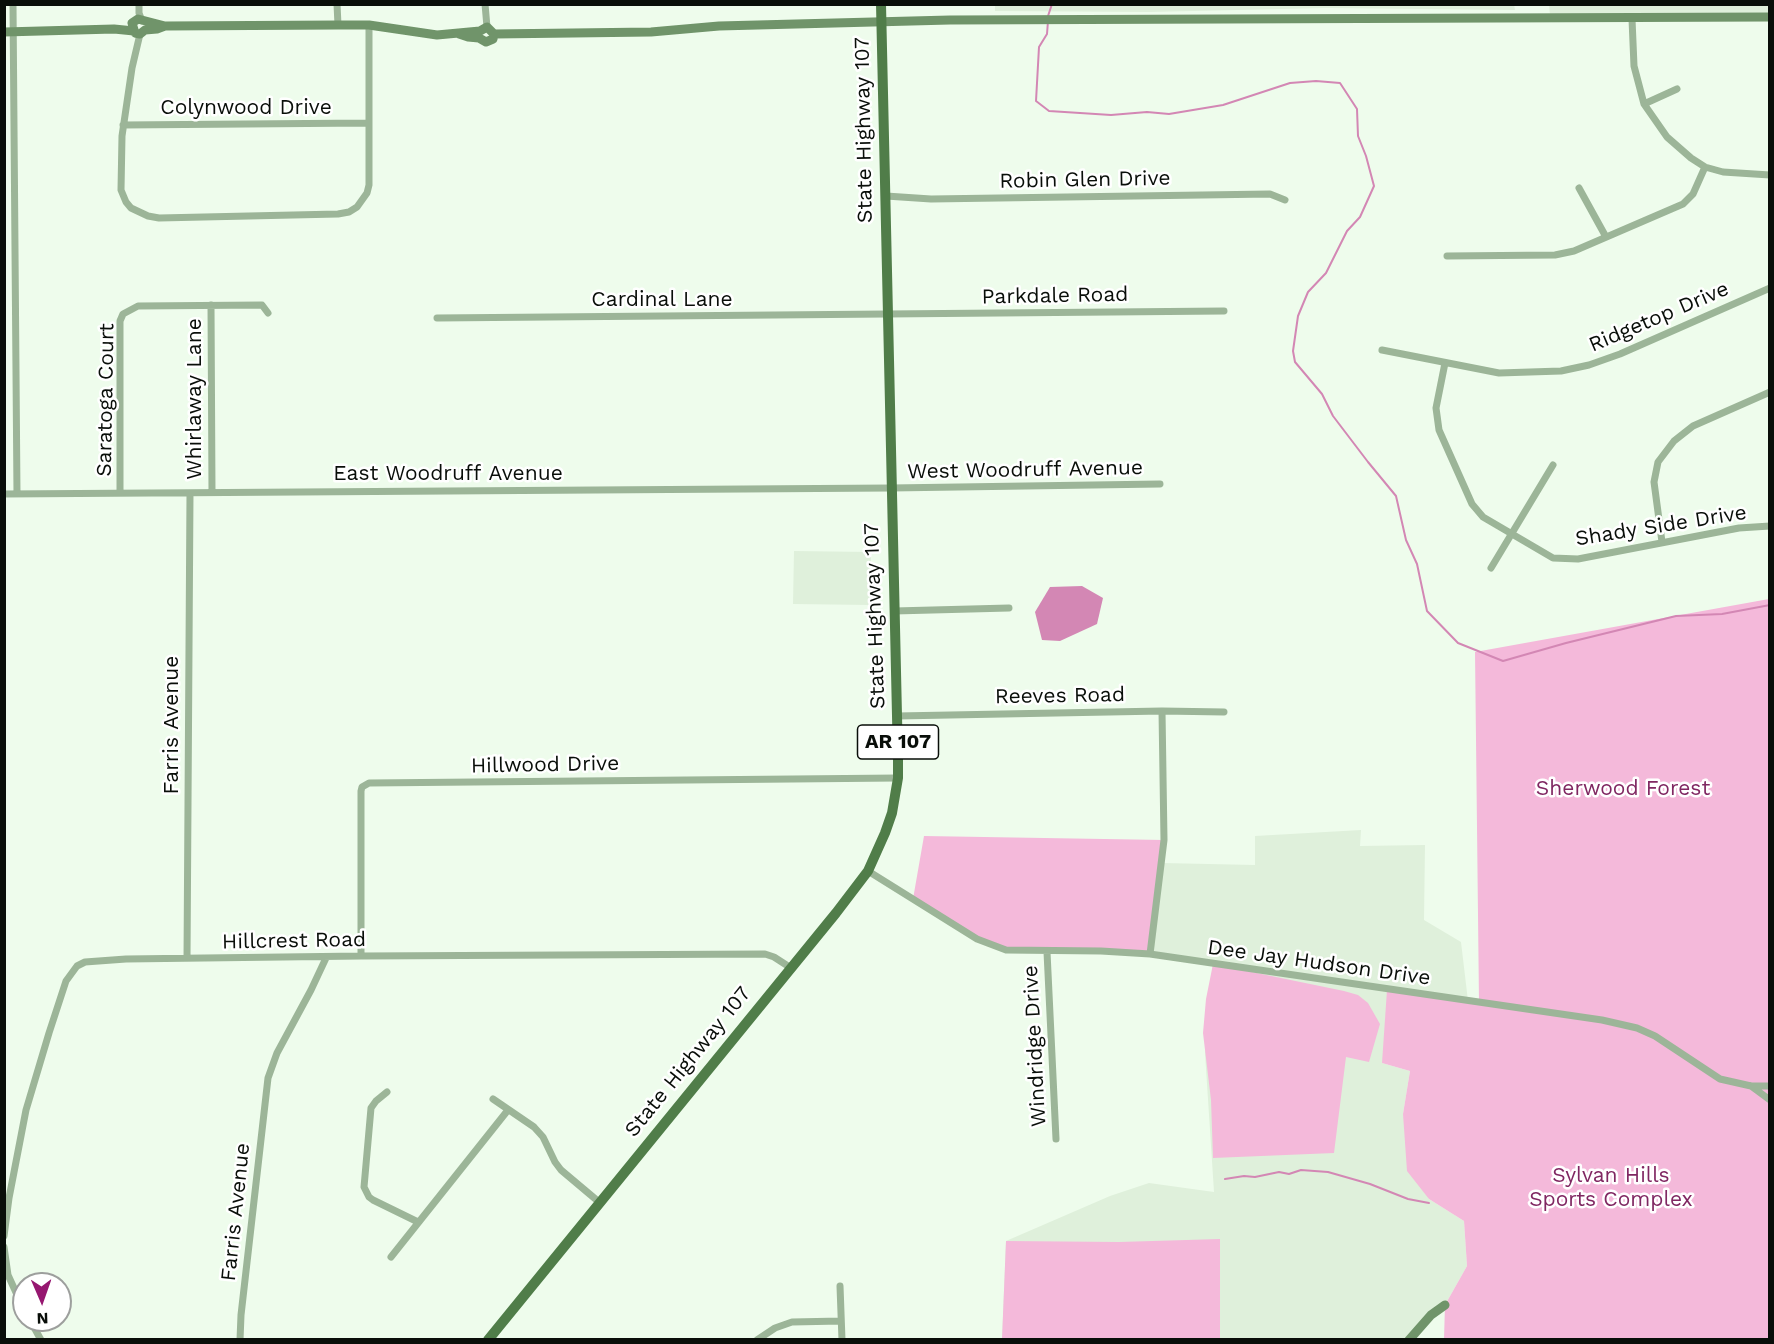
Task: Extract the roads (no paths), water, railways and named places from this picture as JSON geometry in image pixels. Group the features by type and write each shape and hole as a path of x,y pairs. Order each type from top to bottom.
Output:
{"main road":[{"name":"State Highway 107","path":"488,1340 868,871 892,813 898,778 881,4"}],"street":[{"path":"14,4 9,32 17,494"},
{"path":"139,4 139,27 123,125 121,157 123,195 131,208 159,218 338,214 349,212 359,204 367,193 369,185 369,25"},
{"path":"337,4 338,25"},
{"path":"485,4 485,32"},
{"path":"9,32 114,29 119,26 139,27 157,23 165,26 369,25 437,35 485,32 651,32 719,26 1043,20 1770,17"},
{"path":"1632,19 1635,66 1644,104 1667,137 1705,167 1723,172 1770,175"},
{"path":"1644,104 1677,89"},
{"name":"Colynwood Drive","path":"123,125 368,123"},
{"path":"1447,256 1554,255 1574,251 1683,204 1693,194 1705,167"},
{"path":"1579,188 1606,237"},
{"name":"Robin Glen Drive","path":"886,196 931,199 1270,194 1285,200"},
{"name":"Ridgetop Drive","path":"1383,350 1499,373 1561,371 1589,365 1620,354 1770,288"},
{"name":"Saratoga Court","path":"120,493 120,321 123,314 138,306 211,305 262,305 268,313"},
{"name":"Whirlaway Lane","path":"211,305 212,492"},
{"name":"Parkdale Road","path":"887,315 1224,311"},
{"name":"Cardinal Lane","path":"437,318 887,315"},
{"name":"Shady Side Drive","path":"1444,363 1436,408 1439,430 1472,504 1483,517 1553,558 1578,559 1739,528 1770,526"},
{"path":"1662,542 1654,482 1658,462 1674,441 1694,426 1770,392"},
{"path":"1491,568 1553,465"},
{"name":"West Woodruff Avenue","path":"891,489 1160,484"},
{"name":"East Woodruff Avenue","path":"4,494 891,489"},
{"name":"Farris Avenue","path":"187,958 190,493"},
{"path":"894,611 1009,608"},
{"path":"1150,954 1164,840 1162,711"},
{"name":"Reeves Road","path":"897,716 1224,712"},
{"name":"Hillwood Drive","path":"361,956 361,791 362,787 369,783 898,778"},
{"name":"Dee Jay Hudson Drive","path":"868,871 977,939 1006,950 1150,954 1602,1020 1637,1028 1671,1046 1720,1079 1751,1086 1770,1086"},
{"name":"Windridge Drive","path":"1047,952 1056,1139"},
{"name":"Hillcrest Road","path":"4,1236 26,1110 49,1033 70,975 76,966 95,960 187,958 765,954 791,968"},
{"name":"Farris Avenue","path":"240,1340 268,1078 277,1053 326,957"},
{"path":"1751,1086 1770,1100"},
{"path":"387,1092 380,1096 371,1108 363,1187 373,1200 418,1222"},
{"path":"493,1099 534,1127 543,1137 561,1170 599,1202"},
{"path":"391,1257 508,1110"},
{"path":"4,1247 8,1275 12,1284"},
{"path":"840,1286 842,1340"},
{"path":"1409,1340 1431,1315 1444,1305"},
{"path":"757,1340 775,1328 792,1322 841,1321"}],"waterway":[{"path":"1048,16 1052,4"},
{"path":"1048,21 1047,34 1039,47 1036,101 1049,111 1111,115 1147,112 1169,114 1223,105 1290,83 1316,81 1340,83 1357,109 1358,136 1374,186 1360,217 1347,231 1326,273 1308,292 1298,316 1293,351 1295,362 1322,394 1333,416 1396,496 1406,540 1417,564 1427,611 1458,643 1503,661 1676,616 1722,614 1770,605"},
{"path":"1225,1179 1255,1177 1279,1172 1289,1174 1301,1170 1328,1172 1370,1184 1408,1199 1429,1203"}],"park label":[{"name":"Sherwood Forest","path":"1623,789"},
{"name":"Sylvan Hills Sports Complex","path":"1611,1188"}]}
